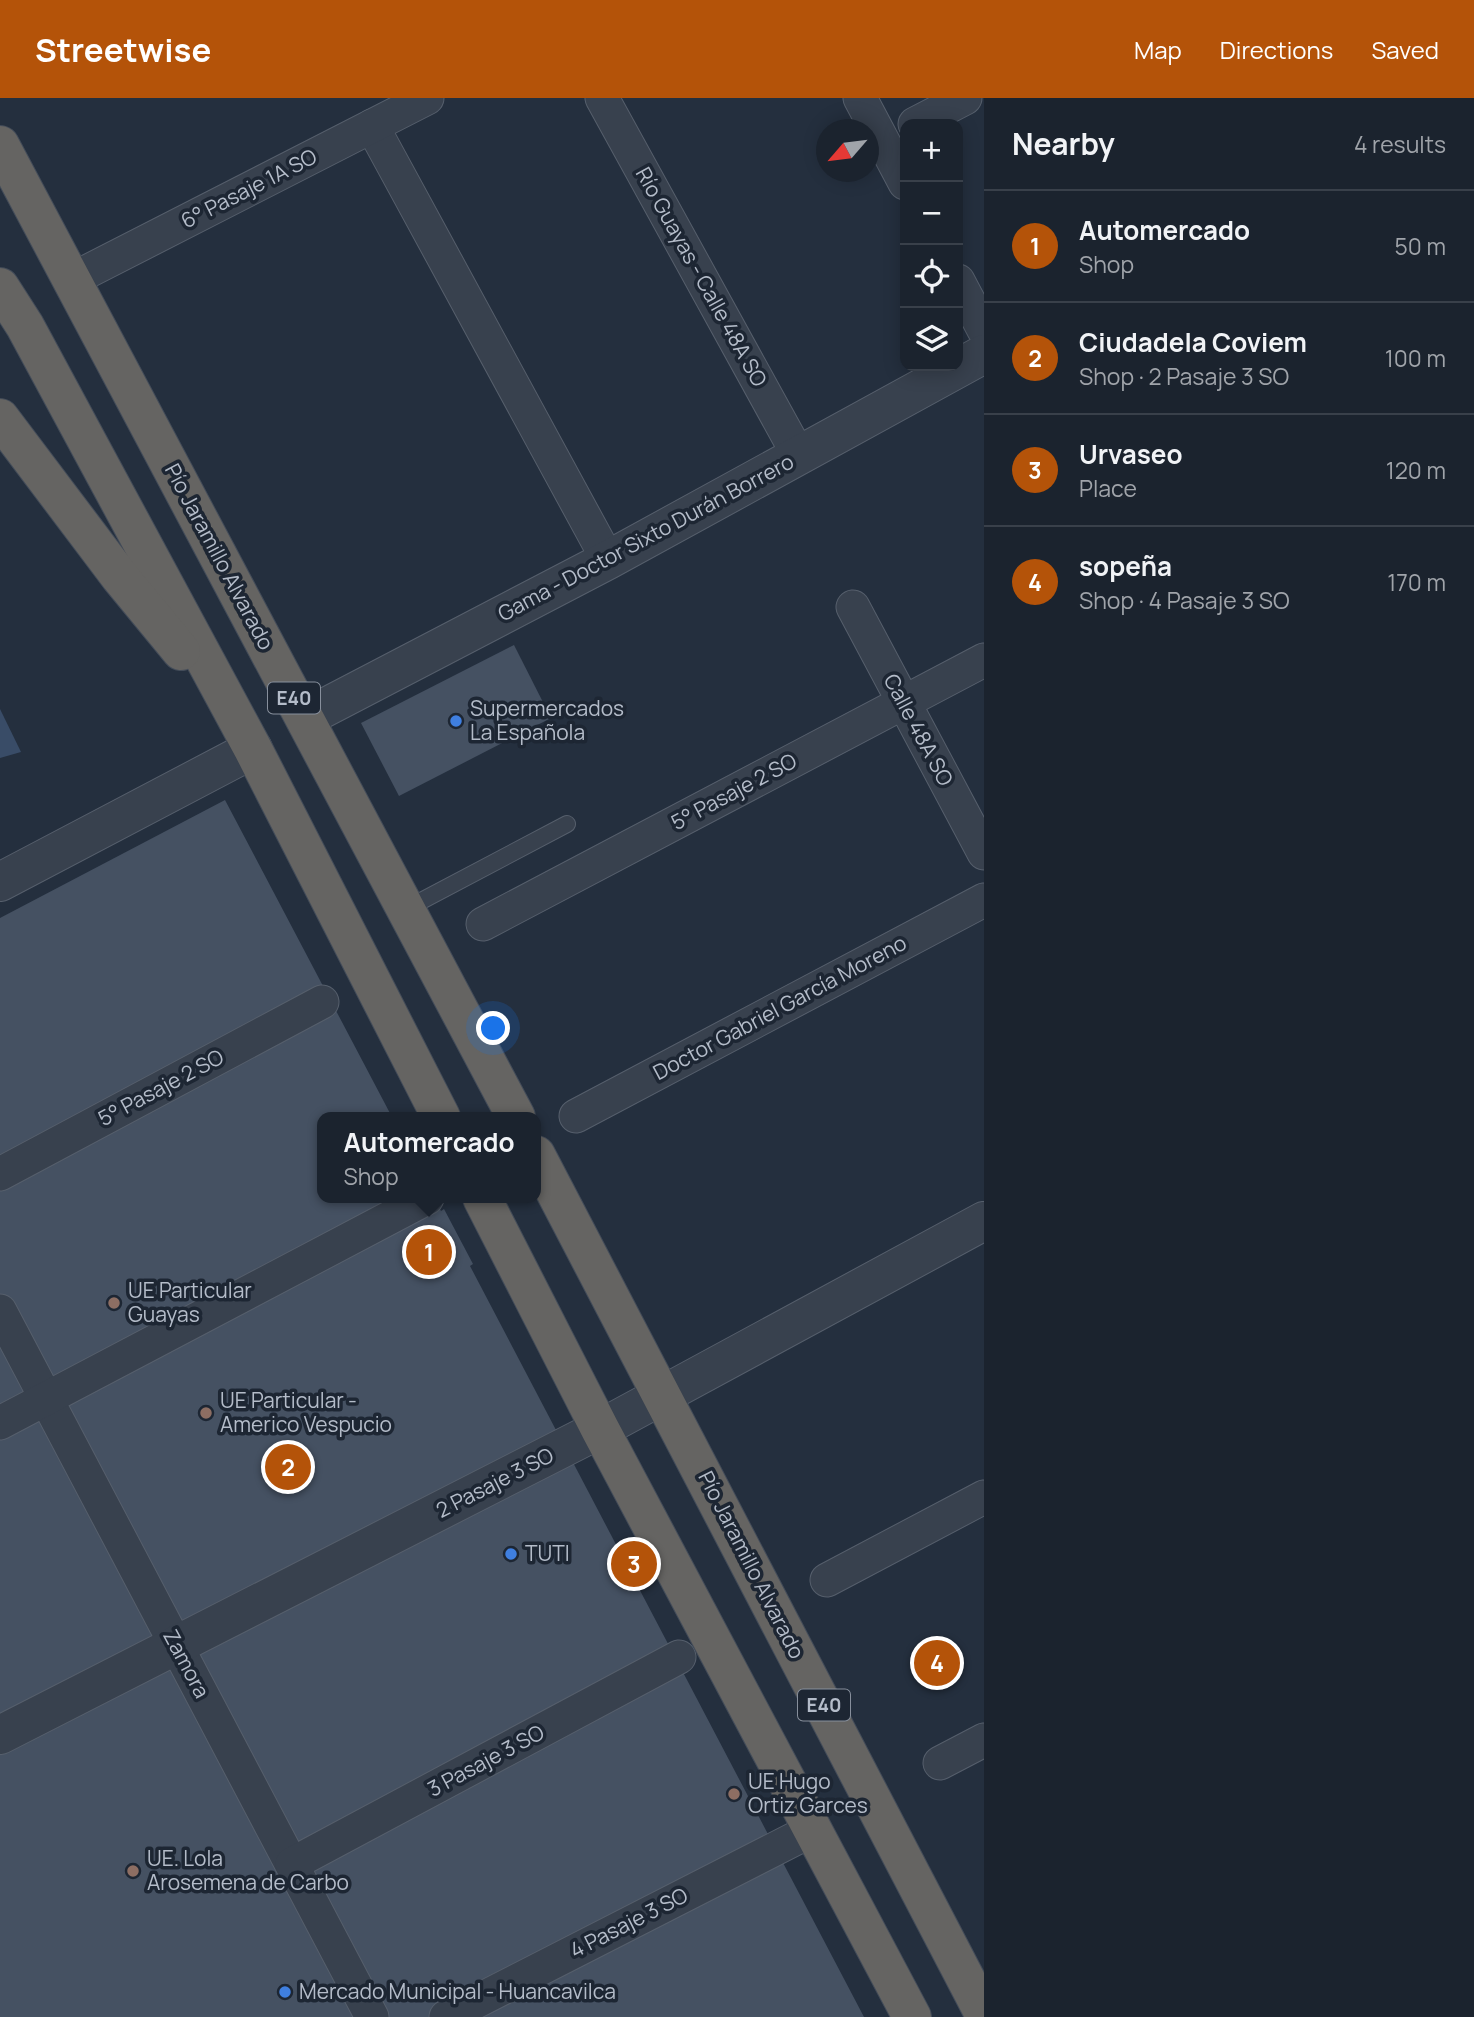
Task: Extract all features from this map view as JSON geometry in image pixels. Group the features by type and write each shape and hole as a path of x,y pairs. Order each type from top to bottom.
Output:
{"highway":[{"name":"Pío Jaramillo Alvarado","path":"0,145 513,1112"},
{"name":"E40","path":"0,287 25,326 253,749 438,1112"},
{"path":"0,418 120,578 235,716"},
{"name":"Pío Jaramillo Alvarado","path":"541,1164 984,2014"},
{"path":"485,1203 600,1429 912,2017"}],"street":[{"name":"6° Pasaje 1A SO","path":"71,280 427,98"},
{"name":"Río Guayas - Calle 48A SO","path":"602,98 799,456"},
{"path":"860,98 894,136 905,182"},
{"path":"925,119 965,98"},
{"path":"372,126 608,560"},
{"path":"963,290 984,330"},
{"name":"Gama - Doctor Sixto Durán Borrero","path":"305,718 608,560 984,354"},
{"name":"Calle 48A SO","path":"853,607 984,853"},
{"name":"5° Pasaje 2 SO","path":"483,924 984,660"},
{"path":"0,882 253,749"},
{"name":"Doctor Gabriel García Moreno","path":"576,1116 984,900"},
{"name":"5° Pasaje 2 SO","path":"0,1174 321,1003"},
{"path":"0,1423 417,1203"},
{"name":"2 Pasaje 3 SO","path":"0,1735 600,1429 984,1221"},
{"name":"Zamora","path":"0,1311 372,2017"},
{"path":"827,1580 984,1497"},
{"name":"3 Pasaje 3 SO","path":"292,1864 679,1657"},
{"path":"940,1763 984,1740"},
{"name":"4 Pasaje 3 SO","path":"446,2017 812,1830"}],"lane":[{"path":"406,909 567,824"}],"water":[{"path":"0,709 21,752 0,758"}],"building":[{"name":"Supermercados La Española","path":"514,645 551,718 399,796 361,723"},
{"path":"225,800 389,1112 317,1112 317,1203 437,1203 441,1211 444,1209 473,1264 470,1266 621,1554 637,1546 650,1571 634,1579 864,2017 0,2017 0,918"}],"place":[{"name":"Supermercados La Española","path":"456,721"},
{"name":"Automercado","path":"429,1252"},
{"name":"UE Particular Guayas","path":"114,1303"},
{"name":"UE Particular - Americo Vespucio","path":"206,1413"},
{"name":"Ciudadela Coviem","path":"288,1467"},
{"name":"TUTI","path":"511,1554"},
{"name":"Urvaseo","path":"634,1564"},
{"name":"sopeña","path":"937,1663"},
{"name":"UE Hugo Ortiz Garces","path":"734,1794"},
{"name":"UE. Lola Arosemena de Carbo","path":"133,1871"},
{"name":"Mercado Municipal - Huancavilca","path":"285,1992"}]}
